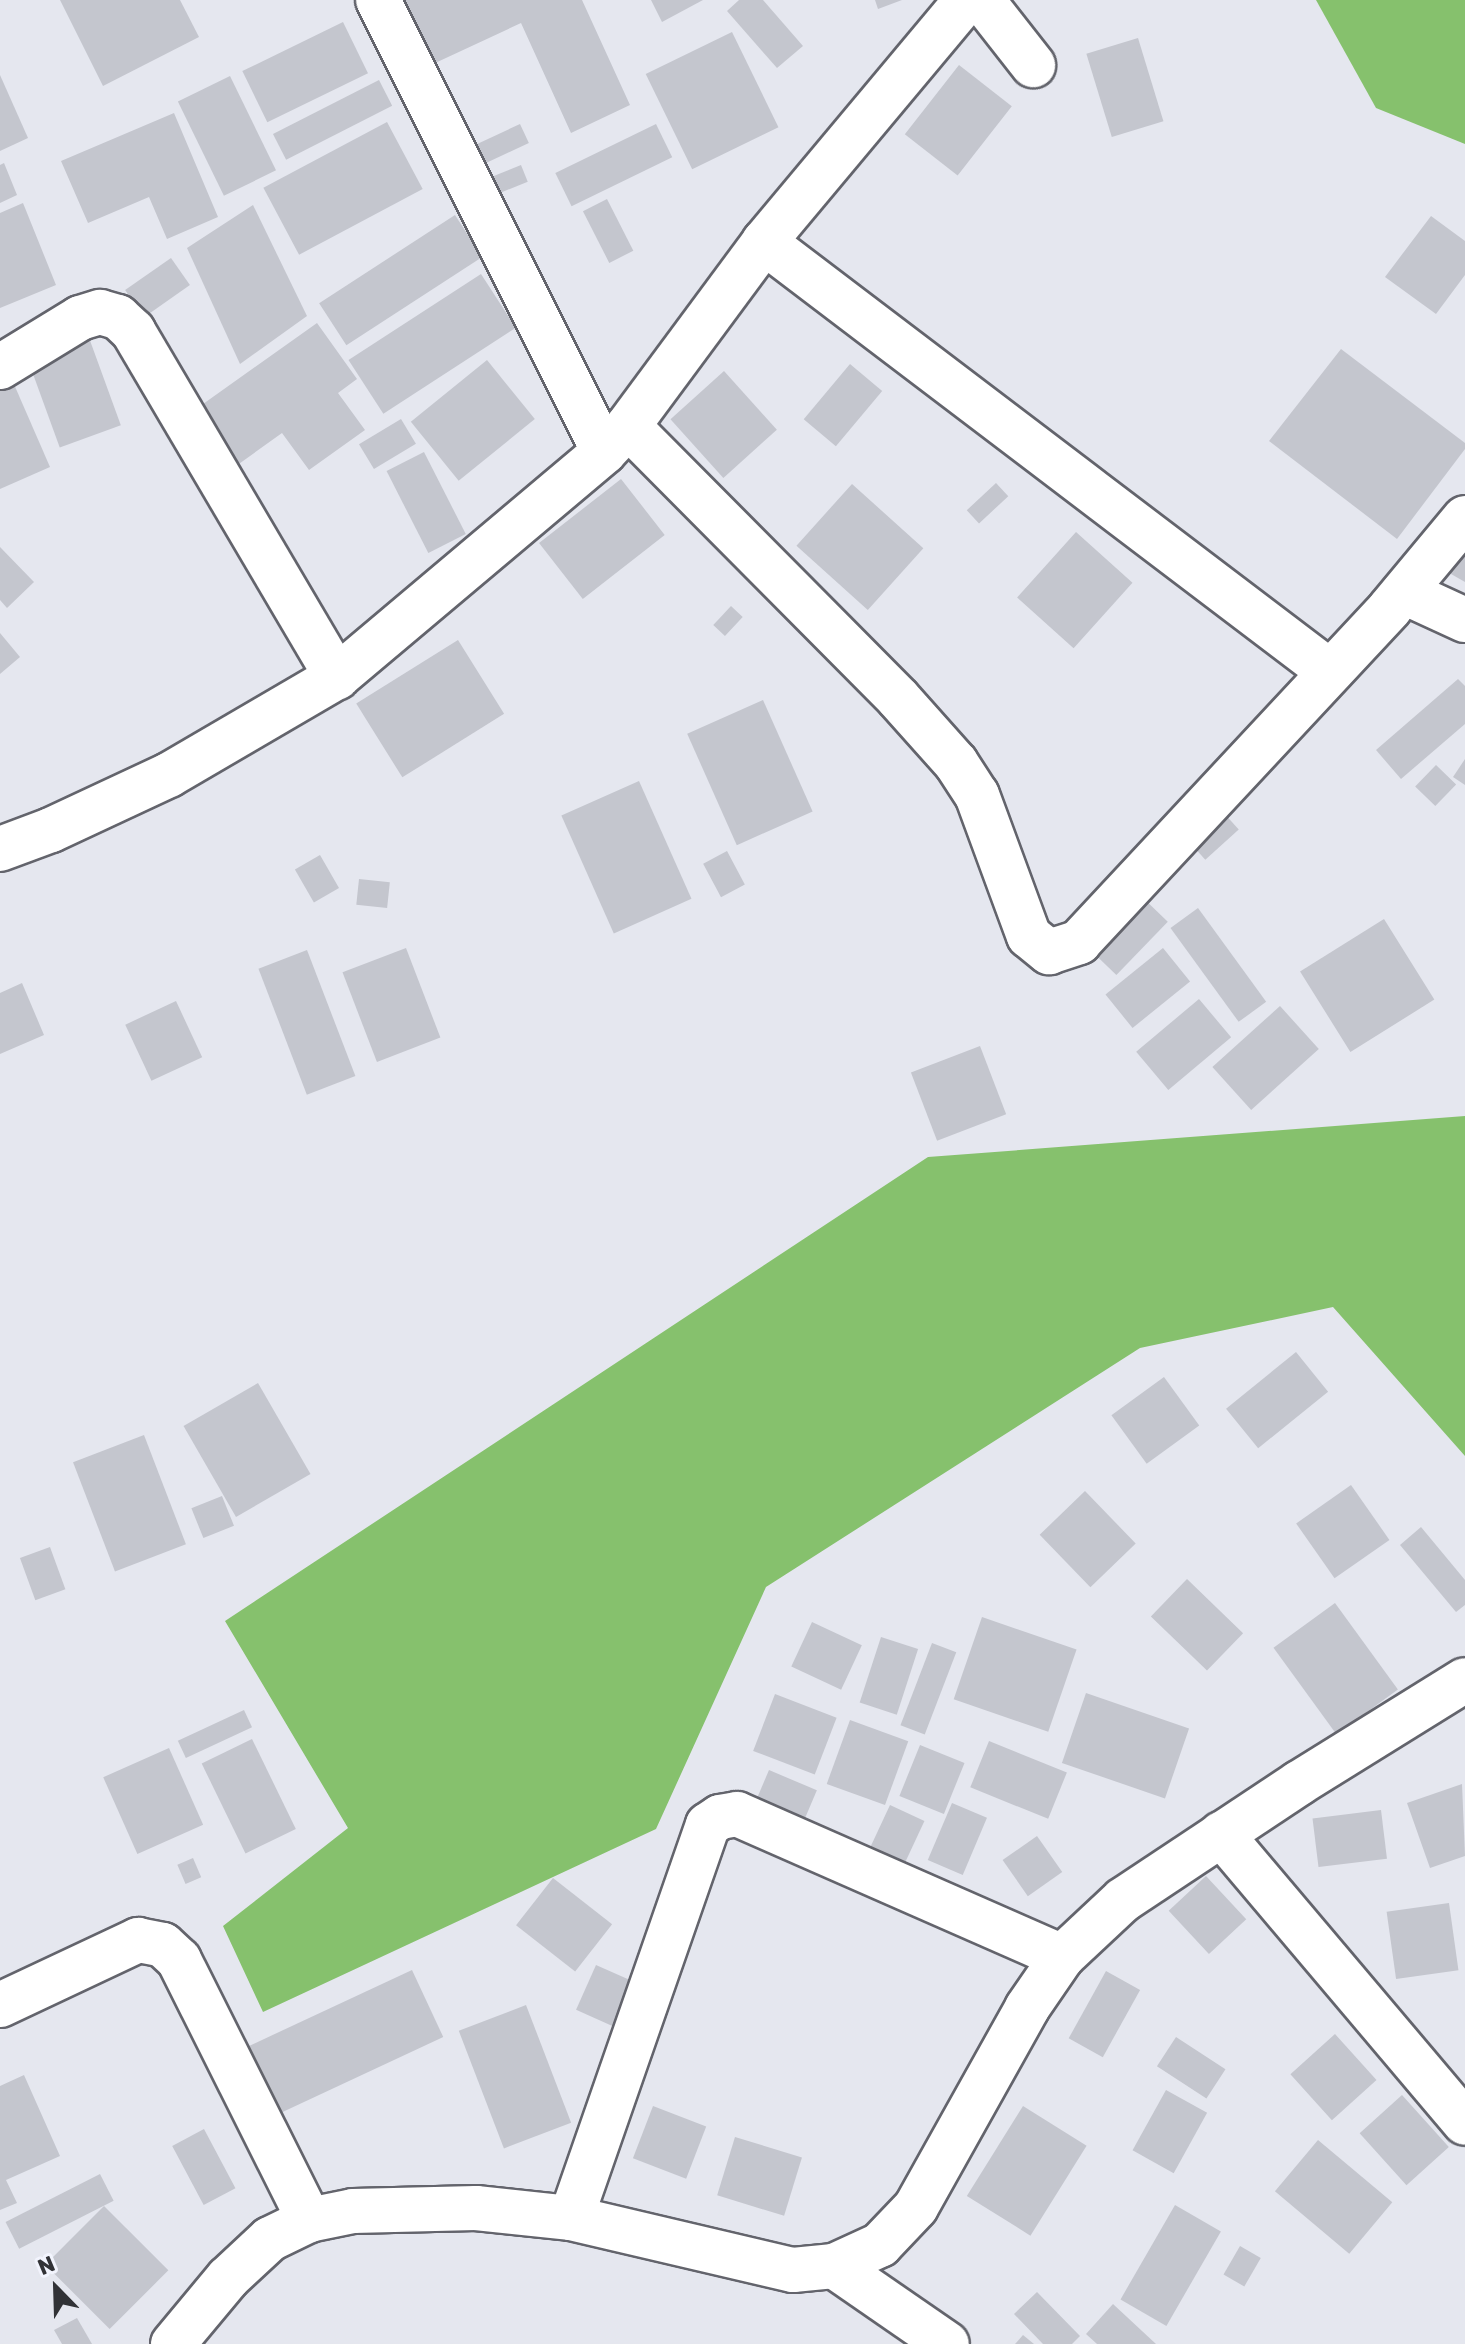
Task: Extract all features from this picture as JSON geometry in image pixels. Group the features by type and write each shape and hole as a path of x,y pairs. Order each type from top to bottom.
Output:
{"street":[{"path":"378,0 616,439 898,698 956,763 977,795 1029,936 1049,952 1079,942 1404,592 1465,518"},
{"path":"0,849 51,830 169,775 337,677 616,439 764,242 966,0"},
{"path":"982,0 1033,65"},
{"path":"764,242 1330,672"},
{"path":"0,367 80,318 100,312 118,317 133,331 337,677"},
{"path":"1404,592 1465,620"},
{"path":"173,2344 228,2278 270,2239 309,2220 353,2211 476,2208 571,2218 793,2270 834,2266 880,2245 916,2207 1027,2008 1062,1957 1123,1900 1221,1834 1465,1680"},
{"path":"571,2218 708,1825 720,1817 737,1814 1062,1957"},
{"path":"1221,1834 1465,2123"},
{"path":"0,2005 138,1940 163,1945 179,1960 309,2220"},
{"path":"834,2266 947,2344"}],"green space":[{"path":"1316,0 1465,0 1465,144 1376,108"},
{"path":"1465,1116 1465,1456 1333,1307 1140,1348 766,1587 656,1829 263,2012 223,1926 348,1828 225,1621 928,1157"}],"building":[{"path":"60,0 180,0 199,37 103,86"},
{"path":"404,0 582,0 630,105 571,133 521,23 433,64"},
{"path":"651,0 703,0 662,22"},
{"path":"739,0 763,0 803,46 777,68 727,11"},
{"path":"875,0 902,0 878,9"},
{"path":"343,22 368,73 267,122 242,71"},
{"path":"732,32 778,127 692,169 646,74"},
{"path":"1138,38 1163,121 1112,137 1086,54"},
{"path":"959,65 1012,106 958,176 905,134"},
{"path":"0,75 28,138 0,151"},
{"path":"230,76 276,170 224,196 178,101"},
{"path":"379,80 392,106 286,160 273,134"},
{"path":"174,113 218,217 167,239 149,197 88,223 61,161"},
{"path":"387,122 423,189 299,255 263,188"},
{"path":"520,124 529,143 479,166 470,147"},
{"path":"656,124 672,157 572,206 555,173"},
{"path":"4,163 17,195 0,203 0,165"},
{"path":"521,165 528,182 500,193 493,176"},
{"path":"607,199 633,251 609,263 583,211"},
{"path":"23,203 56,285 0,308 0,213"},
{"path":"253,205 307,316 240,364 187,248"},
{"path":"455,215 482,257 346,345 319,303"},
{"path":"1431,216 1465,241 1465,275 1436,314 1385,277"},
{"path":"171,258 190,285 144,317 125,290"},
{"path":"481,274 516,328 383,414 348,360"},
{"path":"317,323 357,379 338,393 365,430 309,470 282,433 236,466 196,409"},
{"path":"88,335 121,425 60,447 27,357"},
{"path":"1341,349 1465,443 1465,449 1397,539 1269,441"},
{"path":"487,360 535,419 459,481 411,422"},
{"path":"850,364 882,391 836,446 804,419"},
{"path":"724,371 777,430 723,478 670,419"},
{"path":"13,382 50,467 0,489 0,387"},
{"path":"401,419 416,444 374,469 359,444"},
{"path":"424,452 466,534 428,553 387,471"},
{"path":"621,479 665,535 583,599 539,543"},
{"path":"996,483 1008,496 979,523 967,510"},
{"path":"852,484 923,548 868,610 796,546"},
{"path":"1076,532 1132,583 1074,648 1017,597"},
{"path":"1465,532 1465,582 1444,570"},
{"path":"0,547 34,582 7,608 0,600"},
{"path":"731,606 743,617 725,636 713,625"},
{"path":"0,633 20,657 0,674"},
{"path":"458,640 504,714 402,777 356,704"},
{"path":"1458,679 1465,686 1465,724 1401,779 1376,750"},
{"path":"763,700 813,811 737,845 687,734"},
{"path":"1465,759 1465,785 1453,777"},
{"path":"1436,765 1456,784 1435,806 1415,787"},
{"path":"639,781 691,899 614,933 561,816"},
{"path":"1222,811 1239,830 1205,860 1189,841"},
{"path":"727,851 745,885 721,897 703,864"},
{"path":"320,855 339,888 314,902 295,870"},
{"path":"359,879 390,882 387,908 356,905"},
{"path":"1139,894 1168,922 1116,975 1088,947"},
{"path":"1198,908 1266,1002 1239,1022 1170,928"},
{"path":"1384,919 1434,1000 1350,1052 1300,971"},
{"path":"406,948 440,1038 377,1062 343,972"},
{"path":"1163,948 1190,981 1133,1028 1105,995"},
{"path":"307,950 355,1076 307,1095 258,969"},
{"path":"22,983 44,1035 0,1054 0,993"},
{"path":"1199,999 1231,1037 1168,1090 1136,1052"},
{"path":"176,1001 202,1057 151,1081 125,1025"},
{"path":"1280,1006 1319,1049 1251,1110 1212,1067"},
{"path":"980,1046 1006,1114 937,1141 911,1073"},
{"path":"1296,1352 1328,1392 1258,1448 1226,1409"},
{"path":"1164,1377 1199,1426 1147,1464 1111,1415"},
{"path":"258,1383 310,1474 236,1517 184,1426"},
{"path":"144,1435 186,1544 115,1571 73,1462"},
{"path":"1351,1485 1389,1540 1335,1578 1296,1523"},
{"path":"1085,1491 1136,1544 1090,1587 1040,1535"},
{"path":"222,1496 234,1526 203,1538 191,1508"},
{"path":"1421,1527 1465,1580 1465,1605 1456,1612 1400,1545"},
{"path":"50,1547 65,1589 35,1600 20,1558"},
{"path":"1187,1579 1243,1633 1207,1671 1151,1616"},
{"path":"1335,1603 1398,1690 1336,1734 1274,1648"},
{"path":"982,1617 1077,1650 1048,1732 954,1699"},
{"path":"812,1622 862,1645 841,1690 791,1666"},
{"path":"881,1637 918,1649 897,1715 860,1703"},
{"path":"932,1643 956,1652 925,1734 900,1725"},
{"path":"1086,1693 1189,1728 1165,1798 1062,1763"},
{"path":"775,1694 837,1718 815,1775 753,1751"},
{"path":"244,1710 252,1727 186,1758 178,1741"},
{"path":"850,1720 908,1741 885,1805 827,1784"},
{"path":"252,1739 296,1829 246,1853 202,1764"},
{"path":"989,1741 1067,1772 1048,1819 970,1787"},
{"path":"920,1745 965,1763 944,1814 899,1796"},
{"path":"169,1748 203,1825 137,1854 103,1777"},
{"path":"769,1770 817,1790 803,1823 755,1802"},
{"path":"1462,1784 1465,1856 1430,1868 1407,1803"},
{"path":"952,1803 987,1818 963,1875 928,1860"},
{"path":"890,1805 924,1821 901,1872 866,1856"},
{"path":"1381,1810 1387,1859 1318,1867 1313,1818"},
{"path":"1037,1836 1062,1872 1028,1896 1003,1860"},
{"path":"193,1858 201,1877 186,1884 177,1865"},
{"path":"1206,1876 1246,1919 1209,1954 1169,1911"},
{"path":"553,1878 612,1924 575,1971 516,1925"},
{"path":"1449,1903 1458,1970 1396,1979 1387,1912"},
{"path":"596,1965 639,1984 619,2029 576,2010"},
{"path":"412,1970 443,2037 278,2114 247,2047"},
{"path":"1106,1971 1140,1990 1103,2057 1069,2038"},
{"path":"526,2005 571,2123 504,2148 459,2031"},
{"path":"1335,2034 1376,2080 1332,2120 1290,2074"},
{"path":"1176,2037 1225,2069 1206,2098 1157,2066"},
{"path":"24,2075 60,2156 6,2180 17,2203 0,2210 0,2086"},
{"path":"1166,2090 1207,2113 1174,2173 1133,2150"},
{"path":"1402,2095 1449,2147 1406,2185 1360,2133"},
{"path":"653,2106 706,2126 686,2179 633,2158"},
{"path":"1023,2106 1087,2146 1030,2236 967,2196"},
{"path":"204,2129 235,2188 204,2205 172,2146"},
{"path":"735,2137 802,2157 784,2216 717,2195"},
{"path":"1318,2140 1392,2202 1349,2254 1275,2191"},
{"path":"100,2174 114,2201 19,2249 6,2222"},
{"path":"1175,2205 1221,2232 1166,2326 1120,2299"},
{"path":"104,2206 168,2270 110,2329 45,2265"},
{"path":"1240,2246 1261,2258 1244,2287 1224,2275"},
{"path":"1037,2292 1080,2336 1072,2344 1043,2344 1014,2314"},
{"path":"1113,2304 1156,2344 1097,2344 1086,2334"},
{"path":"77,2318 92,2344 62,2344 54,2330"},
{"path":"1023,2335 1034,2344 1015,2344"}]}
